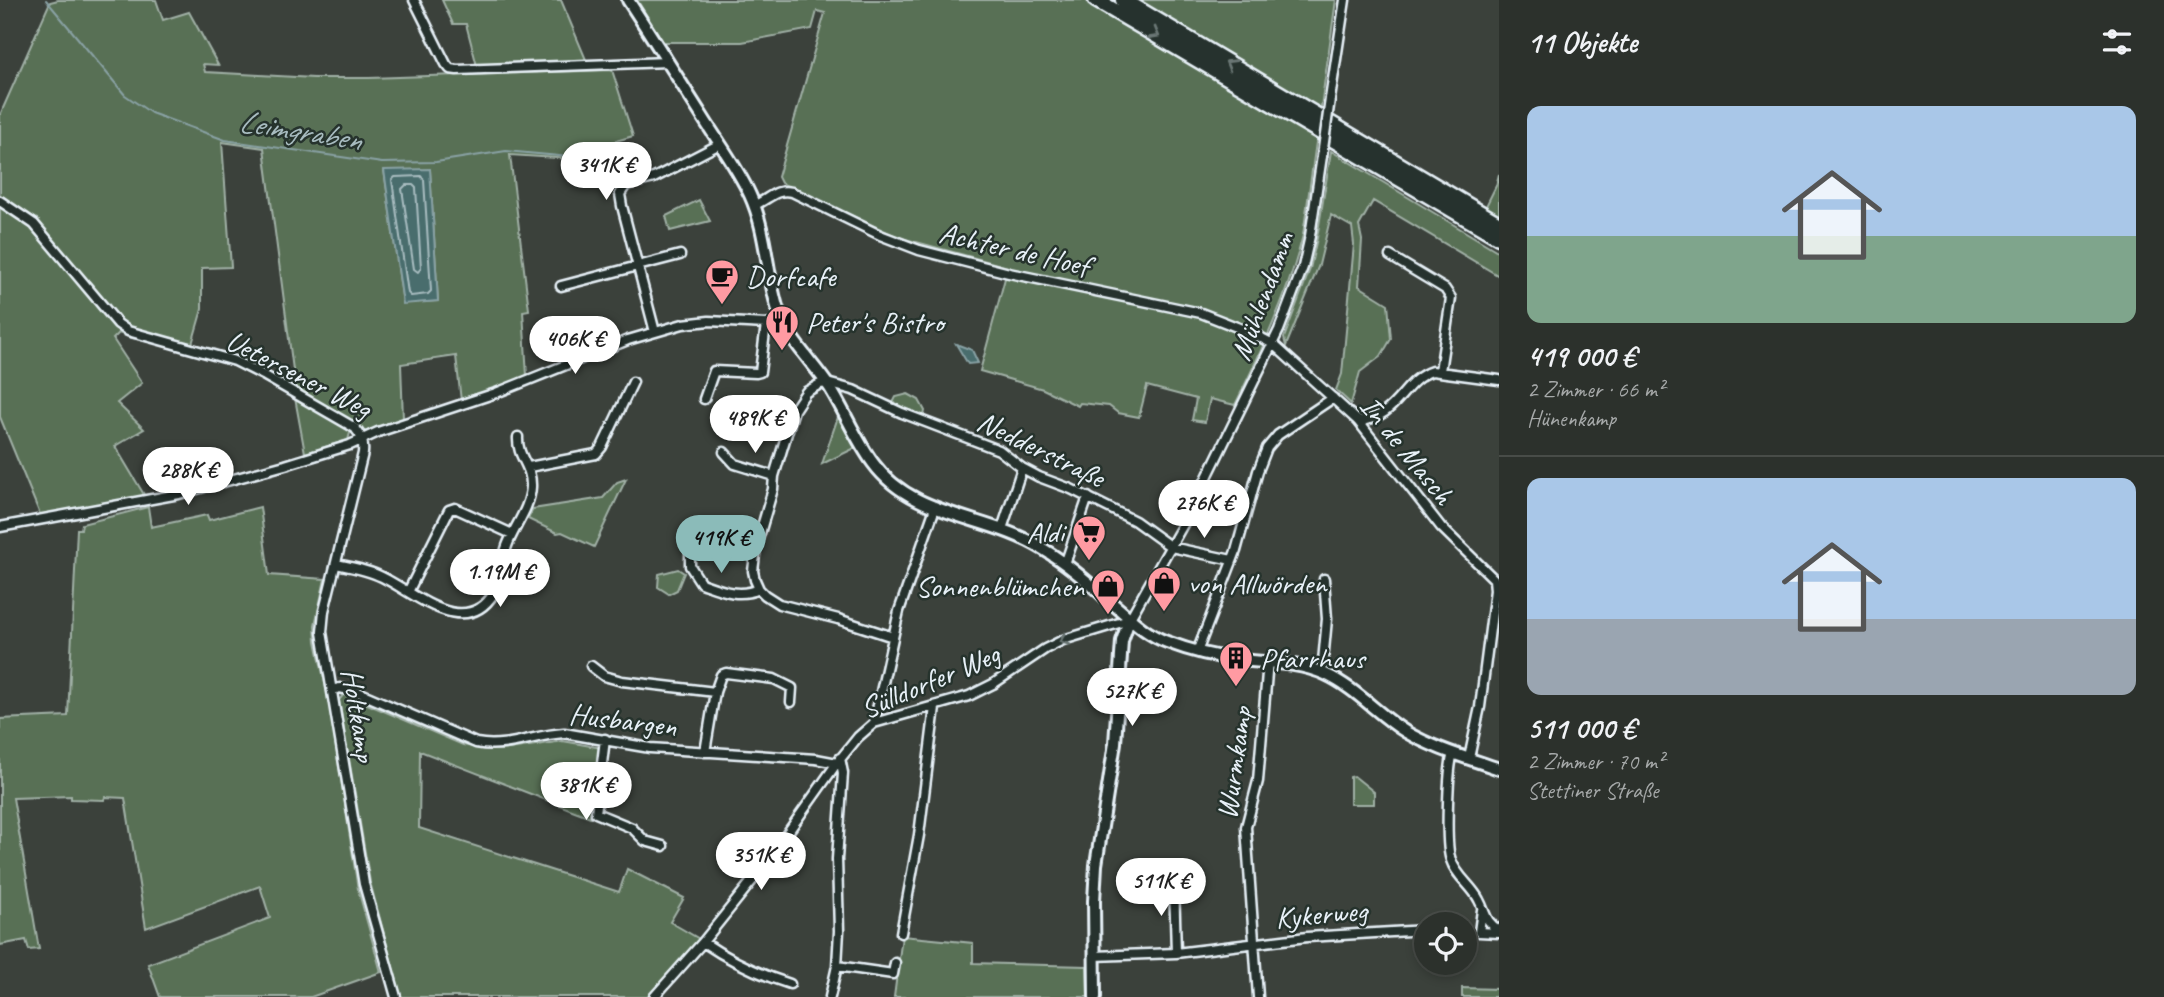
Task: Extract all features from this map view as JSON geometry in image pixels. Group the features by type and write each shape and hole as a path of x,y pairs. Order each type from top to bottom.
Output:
{"highway":[{"path":"1096,0 1499,237"},
{"path":"1124,0 1499,224"}],"main road":[{"path":"628,0 743,181 755,205 783,321 796,343 827,383 872,461 897,488 935,508 1002,529 1032,542 1065,564 1129,620 1163,641 1197,652 1240,660 1295,665 1322,672 1343,684 1405,731 1430,744 1499,769"},
{"path":"1095,997 1097,859 1115,743 1122,641 1129,620"}],"street":[{"path":"414,0 446,64 457,71 668,62"},
{"name":"Mühlendamm","path":"1129,620 1190,512 1273,344 1303,267 1345,0"},
{"path":"655,332 620,199 622,189 631,183 654,178 720,144"},
{"name":"Achter de Hoef","path":"755,205 776,191 792,192 880,235 919,250 1009,273 1201,313 1273,344"},
{"name":"Uetersener Weg","path":"0,201 34,224 118,324 128,331 199,349 236,362 355,428 363,440 378,432 496,393 588,355 655,332 695,322 766,324 783,321"},
{"path":"562,286 680,255"},
{"path":"1390,256 1446,289 1451,298 1440,371"},
{"path":"704,399 714,371 760,372 766,324"},
{"name":"In de Masch","path":"1273,344 1358,421 1441,527 1494,579 1495,590 1480,707 1469,758"},
{"path":"1358,421 1369,420 1393,406 1423,374 1440,371 1499,380"},
{"path":"529,467 596,454 602,447 633,382"},
{"path":"827,383 812,387 801,397 794,410 774,477 753,560 753,571 759,589 772,601 893,637"},
{"name":"Nedderstraße","path":"827,383 853,390 999,450 1039,477 1088,497 1135,521 1171,547 1232,560"},
{"path":"1197,652 1232,560 1259,465 1267,448 1278,435 1333,398"},
{"path":"336,564 374,573 433,607 447,612 475,610 493,595 498,585 507,547 531,492 529,467 519,453 518,437"},
{"path":"0,527 179,494 363,440"},
{"name":"Holtkamp","path":"363,440 363,453 322,622 323,642 364,884 396,997"},
{"path":"724,452 735,464 774,477"},
{"path":"1002,529 1022,468"},
{"path":"1065,564 1088,497"},
{"path":"408,592 449,510 455,508 512,534"},
{"path":"874,723 899,611 935,508"},
{"path":"690,551 690,566 701,583 734,594 759,589"},
{"path":"1322,672 1327,619 1324,579"},
{"name":"Sülldorfer Weg","path":"658,996 764,866 839,760 874,723 969,696 1063,640 1129,620"},
{"name":"Wurmkamp","path":"1258,997 1246,827 1259,772 1268,662"},
{"path":"591,666 604,676 622,681 715,692"},
{"path":"705,752 715,692 721,675 726,673 774,679 792,688 791,702"},
{"name":"Husbargen","path":"332,690 340,688 358,692 476,743 489,746 564,733 650,748 839,760"},
{"path":"901,933 919,835 935,706"},
{"path":"605,739 596,813 632,828 645,841 663,846"},
{"path":"1454,753 1448,850 1451,861 1479,899 1482,909 1479,932 1499,932"},
{"path":"830,997 837,966 839,932 837,859 843,773 839,760"},
{"path":"1174,881 1176,953"},
{"name":"Kykerweg","path":"1094,956 1176,953 1334,935 1414,931"},
{"path":"703,942 739,964 790,984"},
{"path":"837,966 893,974 895,963"}],"green space":[{"path":"156,0 163,20 189,12 218,65 203,64 205,72 369,78 612,70 633,136 599,146 603,161 510,155 529,310 523,311 527,376 461,401 456,356 401,364 403,419 367,431 350,433 348,440 305,453 295,398 234,366 119,333 113,339 142,383 117,403 144,429 115,446 146,498 41,517 0,417 0,115 50,2","holes":["222,142 264,148 295,385 237,358 192,344 202,309 202,268 231,267","384,170 430,170 438,301 403,303"]},
{"path":"442,0 561,0 587,62 477,66 466,24 453,24"},
{"path":"637,0 1336,0 1303,235 1282,301 1235,405 1210,399 1205,422 1192,420 1196,399 1147,386 1139,417 1118,413 1109,406 1080,403 1078,406 1043,389 980,371 1008,267 898,237 781,183 778,177 825,13 817,11 812,29 742,42 663,42"},
{"path":"1331,151 1499,252 1499,276 1373,201 1359,226 1362,240 1359,286 1388,304 1391,339 1381,356 1360,372 1351,404 1336,390 1342,374 1354,244 1352,227 1331,215 1319,265 1286,346 1284,338 1310,269"},
{"path":"1499,174 1499,216 1485,208"},
{"path":"699,200 710,221 670,231 666,216"},
{"path":"908,394 919,400 925,411 924,416 895,406 893,403 896,397"},
{"path":"838,417 855,448 822,464"},
{"path":"626,479 594,547 528,519 533,509 603,498 617,482"},
{"path":"148,507 151,527 207,515 209,520 260,507 269,575 325,579 315,625 316,641 329,702 358,889 381,972 311,997 160,997 148,964 270,918 260,886 146,928 125,798 13,798 39,949 29,950 26,940 0,945 0,719 68,716 77,529 81,529 82,524"},
{"path":"678,569 684,573 677,590 669,594 658,587 659,574"},
{"path":"344,694 463,745 502,750 563,741 602,748 590,817 420,751 419,828 619,892 627,869 684,898 670,922 701,940 648,997 401,997 370,882 339,700"},
{"path":"1354,776 1374,792 1374,804 1350,804 1350,777"},
{"path":"902,936 973,943 973,963 1087,966 1088,997 894,997"},
{"path":"1462,988 1499,989 1499,997 1462,997"}],"water":[{"path":"430,169 438,301 403,304 384,170"},
{"path":"956,344 972,350 978,363 968,364"}],"waterway":[{"name":"Leimgraben","path":"46,0 125,95 151,113 225,140 382,163 436,162 506,151 602,160"}],"place":[{"name":"Dorfcafe","path":"722,306"},
{"name":"Peter's Bistro","path":"782,352"},
{"name":"Aldi","path":"1089,562"},
{"name":"von Allwörden","path":"1164,613"},
{"name":"Sonnenblümchen","path":"1108,616"},
{"name":"Pfarrhaus","path":"1236,688"}]}
